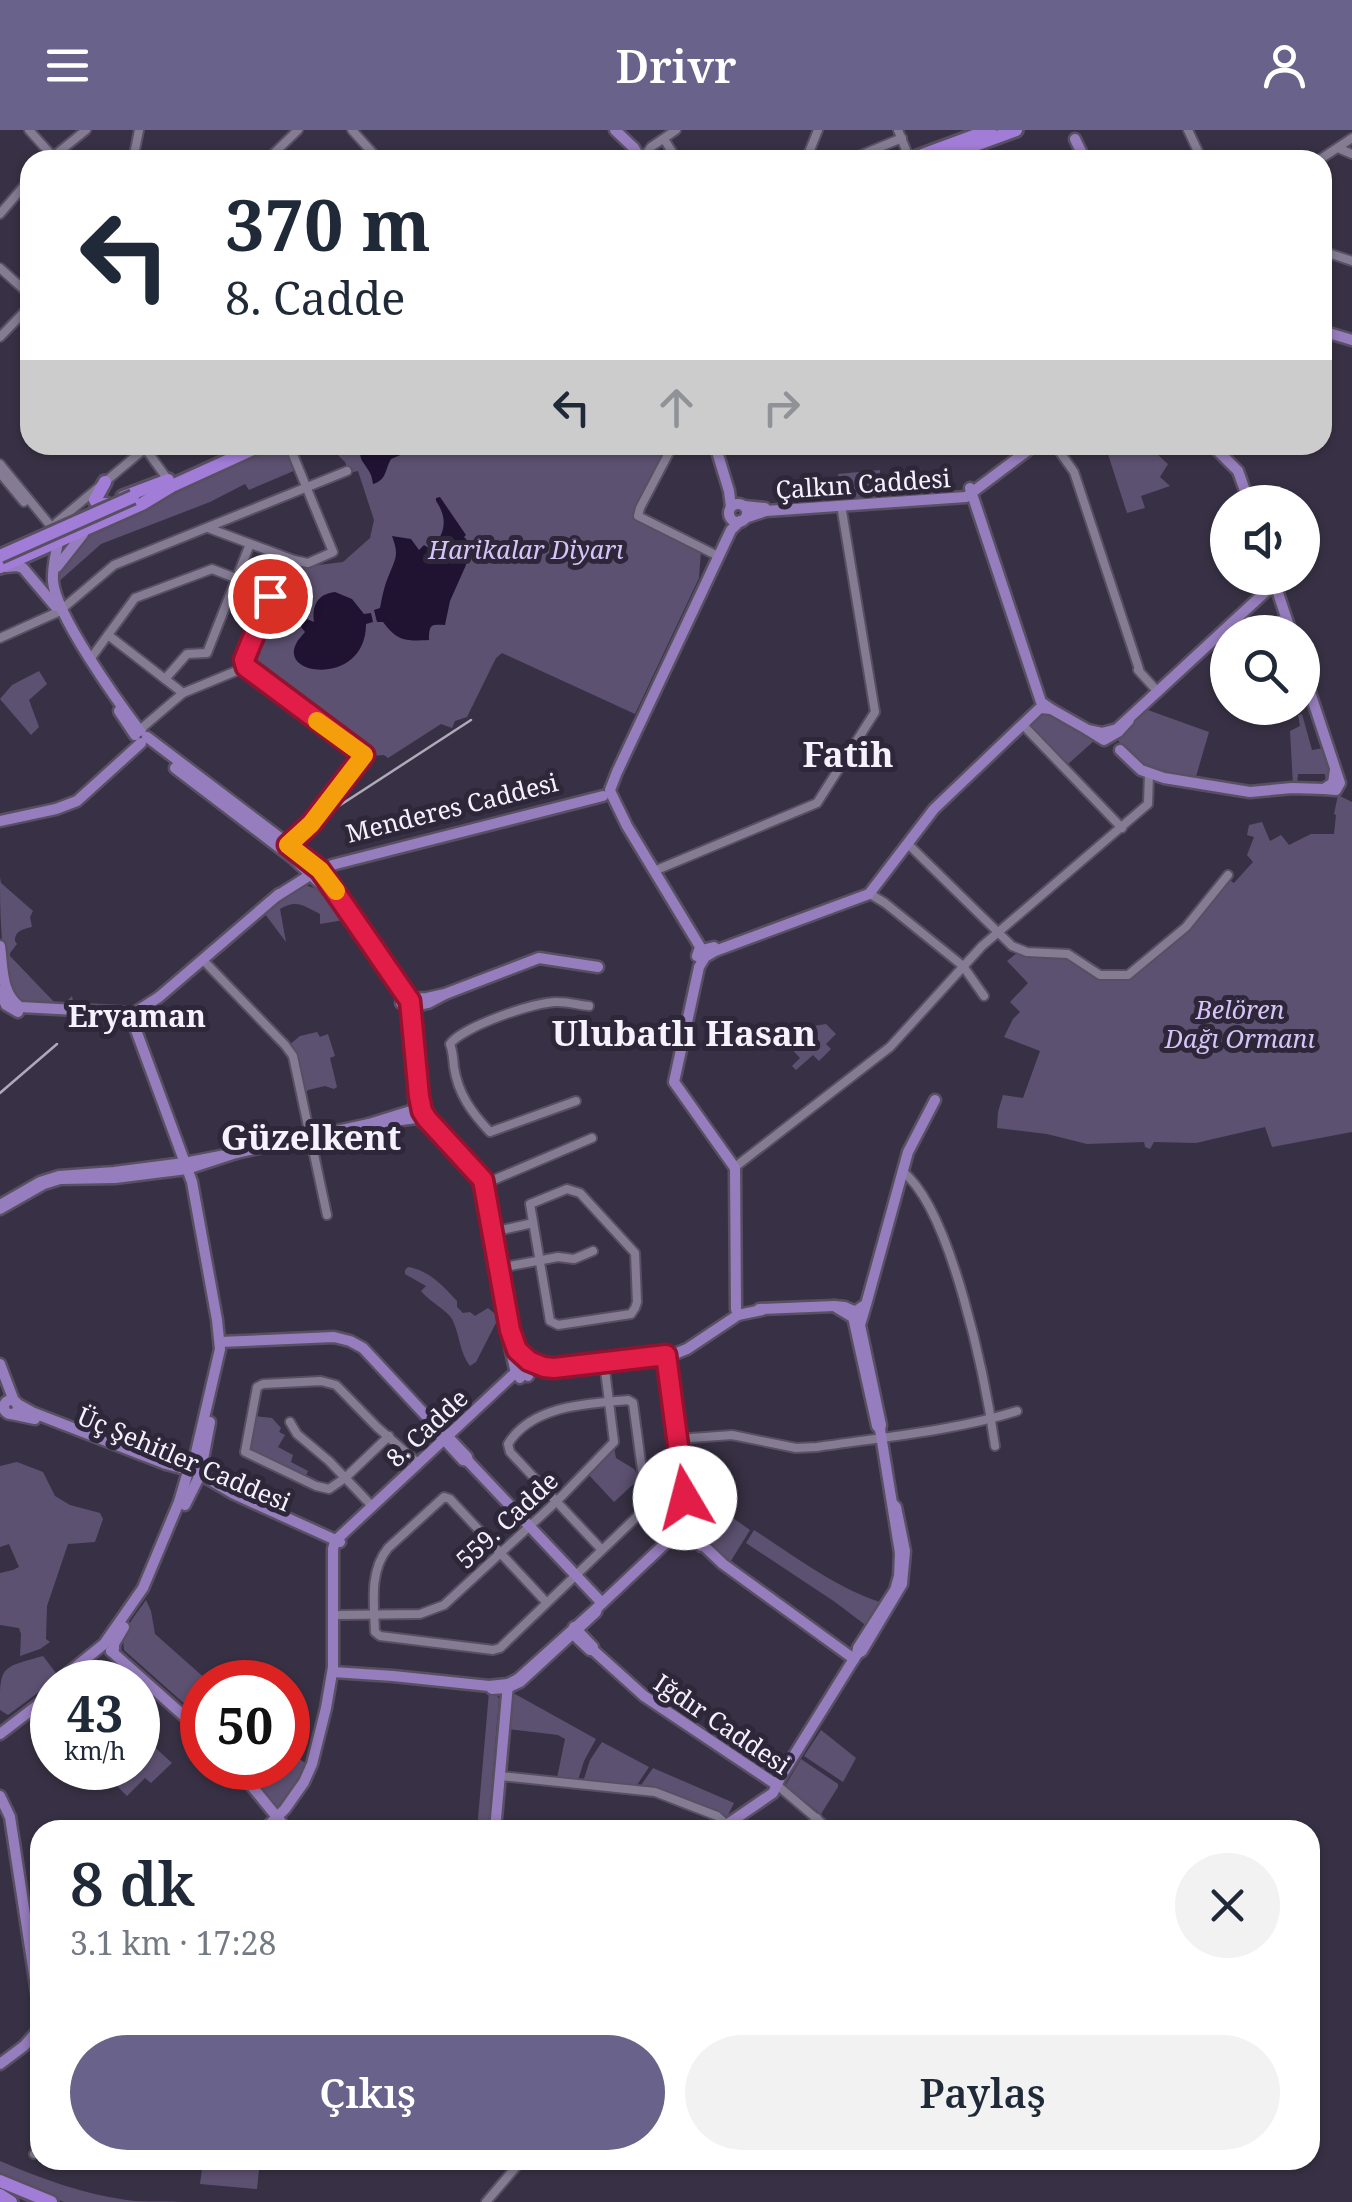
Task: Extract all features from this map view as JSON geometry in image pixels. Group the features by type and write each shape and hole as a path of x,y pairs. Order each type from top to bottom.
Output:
{"highway":[{"path":"937,150 990,130"},
{"path":"961,150 1016,130"},
{"path":"74,527 98,523 142,504 169,484 224,455"},
{"path":"0,561 237,455"},
{"path":"105,482 94,500 98,506 169,484"},
{"path":"0,561 74,527 106,504"},
{"path":"0,2181 51,2202"},
{"path":"0,2196 11,2202"}],"main road":[{"path":"619,131 640,150"},
{"path":"1075,138 1080,150"},
{"path":"606,792 738,512 721,455"},
{"name":"Çalkın Caddesi","path":"738,512 972,490 1021,455"},
{"path":"1222,455 1238,470 1243,485"},
{"path":"972,490 1040,705 1100,735 1149,774 1247,792 1336,790 1340,784 1320,724"},
{"name":"Çalkın Caddesi","path":"972,490 976,509"},
{"path":"606,792 714,554 738,512"},
{"path":"53,577 76,540 98,523"},
{"path":"45,541 59,609"},
{"path":"45,541 49,582 59,609 141,737 312,869"},
{"path":"0,561 23,568 59,609 141,737 288,845 330,888 406,1004 412,1021 418,1113"},
{"path":"1100,735 1129,720 1258,595"},
{"path":"700,957 869,892 934,809 1024,725 1040,705"},
{"path":"869,892 932,807 1040,705"},
{"path":"0,819 80,796 141,737"},
{"path":"1324,789 1334,782 1335,770"},
{"path":"606,792 700,957 674,1082 734,1167 737,1313"},
{"path":"606,792 700,957"},
{"name":"Menderes Caddesi","path":"312,869 606,792"},
{"name":"Menderes Caddesi","path":"312,869 438,835"},
{"path":"295,859 295,881"},
{"path":"330,888 332,865"},
{"path":"0,946 5,984 13,1002 27,1008 136,1018 312,869"},
{"path":"295,881 330,888"},
{"path":"406,1004 445,994 539,958 598,968"},
{"path":"0,992 6,1004 26,1015 76,1013"},
{"path":"406,1004 428,1003 445,994"},
{"path":"412,1021 428,1003"},
{"path":"406,1004 418,1113 480,1182 493,1232 514,1352 504,1384"},
{"path":"136,1018 188,1165 223,1345"},
{"path":"734,1820 771,1796 901,1576 893,1504 859,1313 908,1152 936,1100"},
{"path":"0,1207 40,1182 55,1178 188,1165 418,1113"},
{"path":"94,1660 110,1646 148,1591 192,1478 223,1345 224,1327 198,1180 188,1165"},
{"path":"480,1182 514,1352 523,1374 671,1354 737,1313 834,1306 859,1313"},
{"path":"224,1327 246,1342"},
{"path":"223,1345 318,1337 350,1341 363,1348 434,1421 464,1460 574,1576 598,1608"},
{"path":"514,1352 550,1368"},
{"path":"671,1354 685,1498 700,1543 723,1564 855,1657"},
{"path":"0,1364 8,1408"},
{"name":"8. Cadde","path":"337,1544 504,1384 523,1374"},
{"name":"8. Cadde","path":"337,1544 418,1463 523,1374"},
{"path":"0,1378 8,1408"},
{"name":"Üç Şehitler Caddesi","path":"8,1408 192,1478 337,1544"},
{"path":"505,1686 574,1630 690,1522"},
{"path":"674,1537 700,1543"},
{"path":"277,1820 314,1766 335,1670 337,1544"},
{"path":"335,1670 337,1544"},
{"path":"556,1649 592,1649 598,1608"},
{"path":"335,1670 505,1686 524,1679 574,1630"},
{"name":"Iğdır Caddesi","path":"574,1630 644,1696 777,1785"},
{"path":"90,1660 110,1646"},
{"path":"110,1646 180,1708"},
{"path":"494,1820 505,1686"},
{"path":"494,1820 505,1686"},
{"path":"0,1726 30,1703"},
{"path":"0,1734 30,1711"},
{"path":"0,1788 14,1816 30,1917"},
{"path":"250,1790 273,1820"},
{"path":"0,1796 10,1817 30,1948"},
{"path":"0,2067 30,2039"},
{"path":"0,2067 30,2048"}],"street":[{"path":"29,130 46,150"},
{"path":"63,150 86,130"},
{"path":"277,150 298,130"},
{"path":"352,130 369,150"},
{"path":"648,150 676,130"},
{"path":"869,150 900,134"},
{"path":"1332,152 1352,138"},
{"path":"664,139 671,150"},
{"path":"1338,148 1352,154"},
{"path":"0,214 20,191"},
{"path":"0,268 20,287"},
{"path":"0,337 20,316"},
{"path":"0,464 45,541 56,523 136,455"},
{"path":"151,455 169,484"},
{"path":"208,528 308,563 333,552 293,455"},
{"path":"668,455 638,516 714,554"},
{"path":"1062,455 1074,472 1138,669 1158,692"},
{"path":"0,638 59,609 114,565 346,470"},
{"path":"654,871 817,803 876,712 841,504"},
{"path":"166,679 187,654 206,653 250,544"},
{"path":"288,845 311,824 364,755 246,667 244,660 272,592 284,567 294,560"},
{"path":"91,658 135,598 212,569 272,592"},
{"path":"108,635 183,692"},
{"path":"141,737 160,712 183,692 246,667"},
{"path":"1024,725 1122,828"},
{"path":"734,1167 892,1045 963,966 1148,804 1149,774"},
{"path":"908,844 997,934 1020,950 1068,954 1100,975 1128,975 1186,927 1228,875"},
{"path":"869,892 963,966 984,996"},
{"path":"203,960 290,1050 327,1214"},
{"path":"576,1101 490,1132 463,1098 450,1041 516,1010 558,1002 589,1006"},
{"path":"480,1182 591,1137"},
{"path":"902,1170 928,1206 944,1239 964,1300 994,1446"},
{"path":"568,1189 580,1192 635,1253 634,1311 626,1316 553,1324 548,1317 539,1260 530,1204 568,1189"},
{"path":"493,1232 533,1223"},
{"path":"499,1268 558,1257 574,1259 592,1251"},
{"name":"559. Cadde","path":"338,1615 422,1614 436,1609 453,1598 557,1501 614,1444 604,1362"},
{"path":"389,1436 333,1487 322,1488 245,1452 257,1387 320,1382 336,1385 418,1463"},
{"path":"547,1602 450,1499 442,1498 381,1556 374,1580 375,1632 380,1636 496,1650 547,1602 574,1576 602,1550 647,1506 633,1404 628,1400 554,1411 530,1422 508,1442 510,1452 602,1550"},
{"path":"677,1440 732,1435 804,1448 880,1433 991,1419 1017,1411"},
{"path":"290,1422 297,1434 372,1506"},
{"path":"500,1776 655,1792 719,1820"},
{"name":"Iğdır Caddesi","path":"777,1785 817,1818"},
{"path":"486,2202 513,2170"}],"green space":[{"path":"252,455 290,455 296,470 249,490 245,484 210,502 101,544 56,584 58,570 86,534"},
{"name":"Harikalar Diyarı","path":"338,455 667,455 634,516 701,551 699,578 635,714 502,653 467,717 455,721 452,728 441,724 388,758 371,756 371,745 361,747 253,667 250,655 283,575 293,568 343,562 370,538 374,520 358,471 349,473"},
{"path":"1108,455 1158,455 1168,464 1160,477 1170,486 1141,496 1145,508 1127,513"},
{"path":"880,470 881,495 842,498 838,474"},
{"path":"39,671 47,684 29,700 39,727 31,735 0,699 12,685"},
{"path":"1145,709 1209,732 1195,780 1148,769 1121,747 1117,735"},
{"path":"1041,711 1096,739 1067,765 1026,725"},
{"path":"1305,725 1312,750 1324,748 1333,774 1326,784 1325,774 1298,774 1297,784 1293,785 1290,731"},
{"name":"Belören Dağı Ormanı","path":"1338,795 1352,802 1352,1132 1272,1147 1265,1127 1196,1143 1154,1142 1150,1149 1144,1142 1087,1144 997,1128 1003,1095 1023,1098 1040,1051 1004,1037 1020,1012 1010,1002 1028,983 1007,961 1017,953 1065,957 1100,979 1128,977 1180,934 1228,879 1234,883 1253,862 1247,855 1254,837 1247,835 1249,825 1262,822 1270,841 1281,835 1289,845 1311,834 1334,834"},
{"path":"0,877 1,883 33,911 32,927 17,934 17,944 10,956 56,1004 63,1005 72,996 69,1007 24,1005 13,996 2,945"},
{"path":"301,883 326,893 344,920 320,924 320,914 291,904 280,909 286,942 265,914"},
{"path":"826,1024 836,1034 826,1044 831,1049 819,1061 813,1055 796,1070 792,1066 800,1058 776,1032"},
{"path":"317,1032 320,1037 328,1034 335,1056 330,1058 337,1087 325,1086 305,1094 289,1045 300,1036"},
{"path":"408,1267 436,1280 463,1313 475,1316 488,1308 499,1317 476,1362 470,1366 452,1319 421,1291 426,1286 405,1274"},
{"path":"254,1416 272,1418 281,1428 279,1432 285,1435 278,1447 293,1455 291,1462 308,1471 305,1478 246,1451"},
{"path":"614,1447 616,1458 634,1469 640,1478 614,1502 588,1474"},
{"path":"17,1462 43,1472 55,1496 70,1505 100,1513 103,1519 95,1542 68,1544 47,1606 46,1639 50,1642 20,1656 19,1628 0,1625 0,1573 19,1567 9,1544 0,1547 0,1466"},
{"path":"691,1479 723,1511 750,1530 729,1564 709,1546 693,1511 687,1480"},
{"path":"754,1530 833,1580 883,1603 868,1627 746,1543"},
{"path":"146,1600 155,1634 184,1660 180,1660 180,1700 160,1682 160,1660 135,1660 124,1650 133,1618"},
{"path":"43,1656 46,1660 30,1660 30,1699 8,1715 0,1710 1,1684 6,1671 19,1663"},
{"path":"489,1692 496,1693 499,1699 489,1820 478,1820"},
{"path":"515,1694 596,1739 578,1780 557,1778 565,1739 507,1729"},
{"path":"821,1730 856,1758 843,1782 804,1756"},
{"path":"602,1742 649,1767 635,1788 583,1782 590,1760"},
{"path":"160,1752 172,1763 160,1774"},
{"path":"801,1759 838,1784 821,1814 785,1786"},
{"path":"653,1768 734,1803 727,1817 659,1790 639,1788"},
{"path":"258,1790 294,1790 279,1808 272,1807"},
{"path":"0,2161 100,2195 135,2201 183,2202 64,2202 0,2177"},
{"path":"202,2170 259,2170 257,2189 200,2184"}],"shaded area":[{"path":"400,455 391,459 383,477 373,484 361,457"},
{"path":"440,497 466,535 463,550 468,558 450,601 445,625 432,626 429,640 403,639 383,622 377,622 374,610 380,608 395,560 392,536 411,539 419,550 424,545 430,549 444,526 436,501"},
{"path":"335,592 352,599 364,614 371,613 373,622 366,624 362,644 353,658 325,670 311,669 300,664 294,655 305,632 301,627 307,619 314,622 320,598"}],"railway":[{"path":"325,815 471,720"},
{"path":"0,1093 57,1044"}],"slow traffic":[{"path":"317,721 364,755 311,824 288,845 312,862 336,891"}],"district":[{"name":"Fatih","path":"848,755"},
{"name":"Eryaman","path":"137,1017"},
{"name":"Ulubatlı Hasan","path":"684,1034"},
{"name":"Güzelkent","path":"311,1138"}],"route":[{"path":"270,596 244,664 364,755 311,824 288,845 320,870 410,1001 422,1111 483,1180 515,1347 529,1361 554,1368 666,1355 685,1498"}]}
